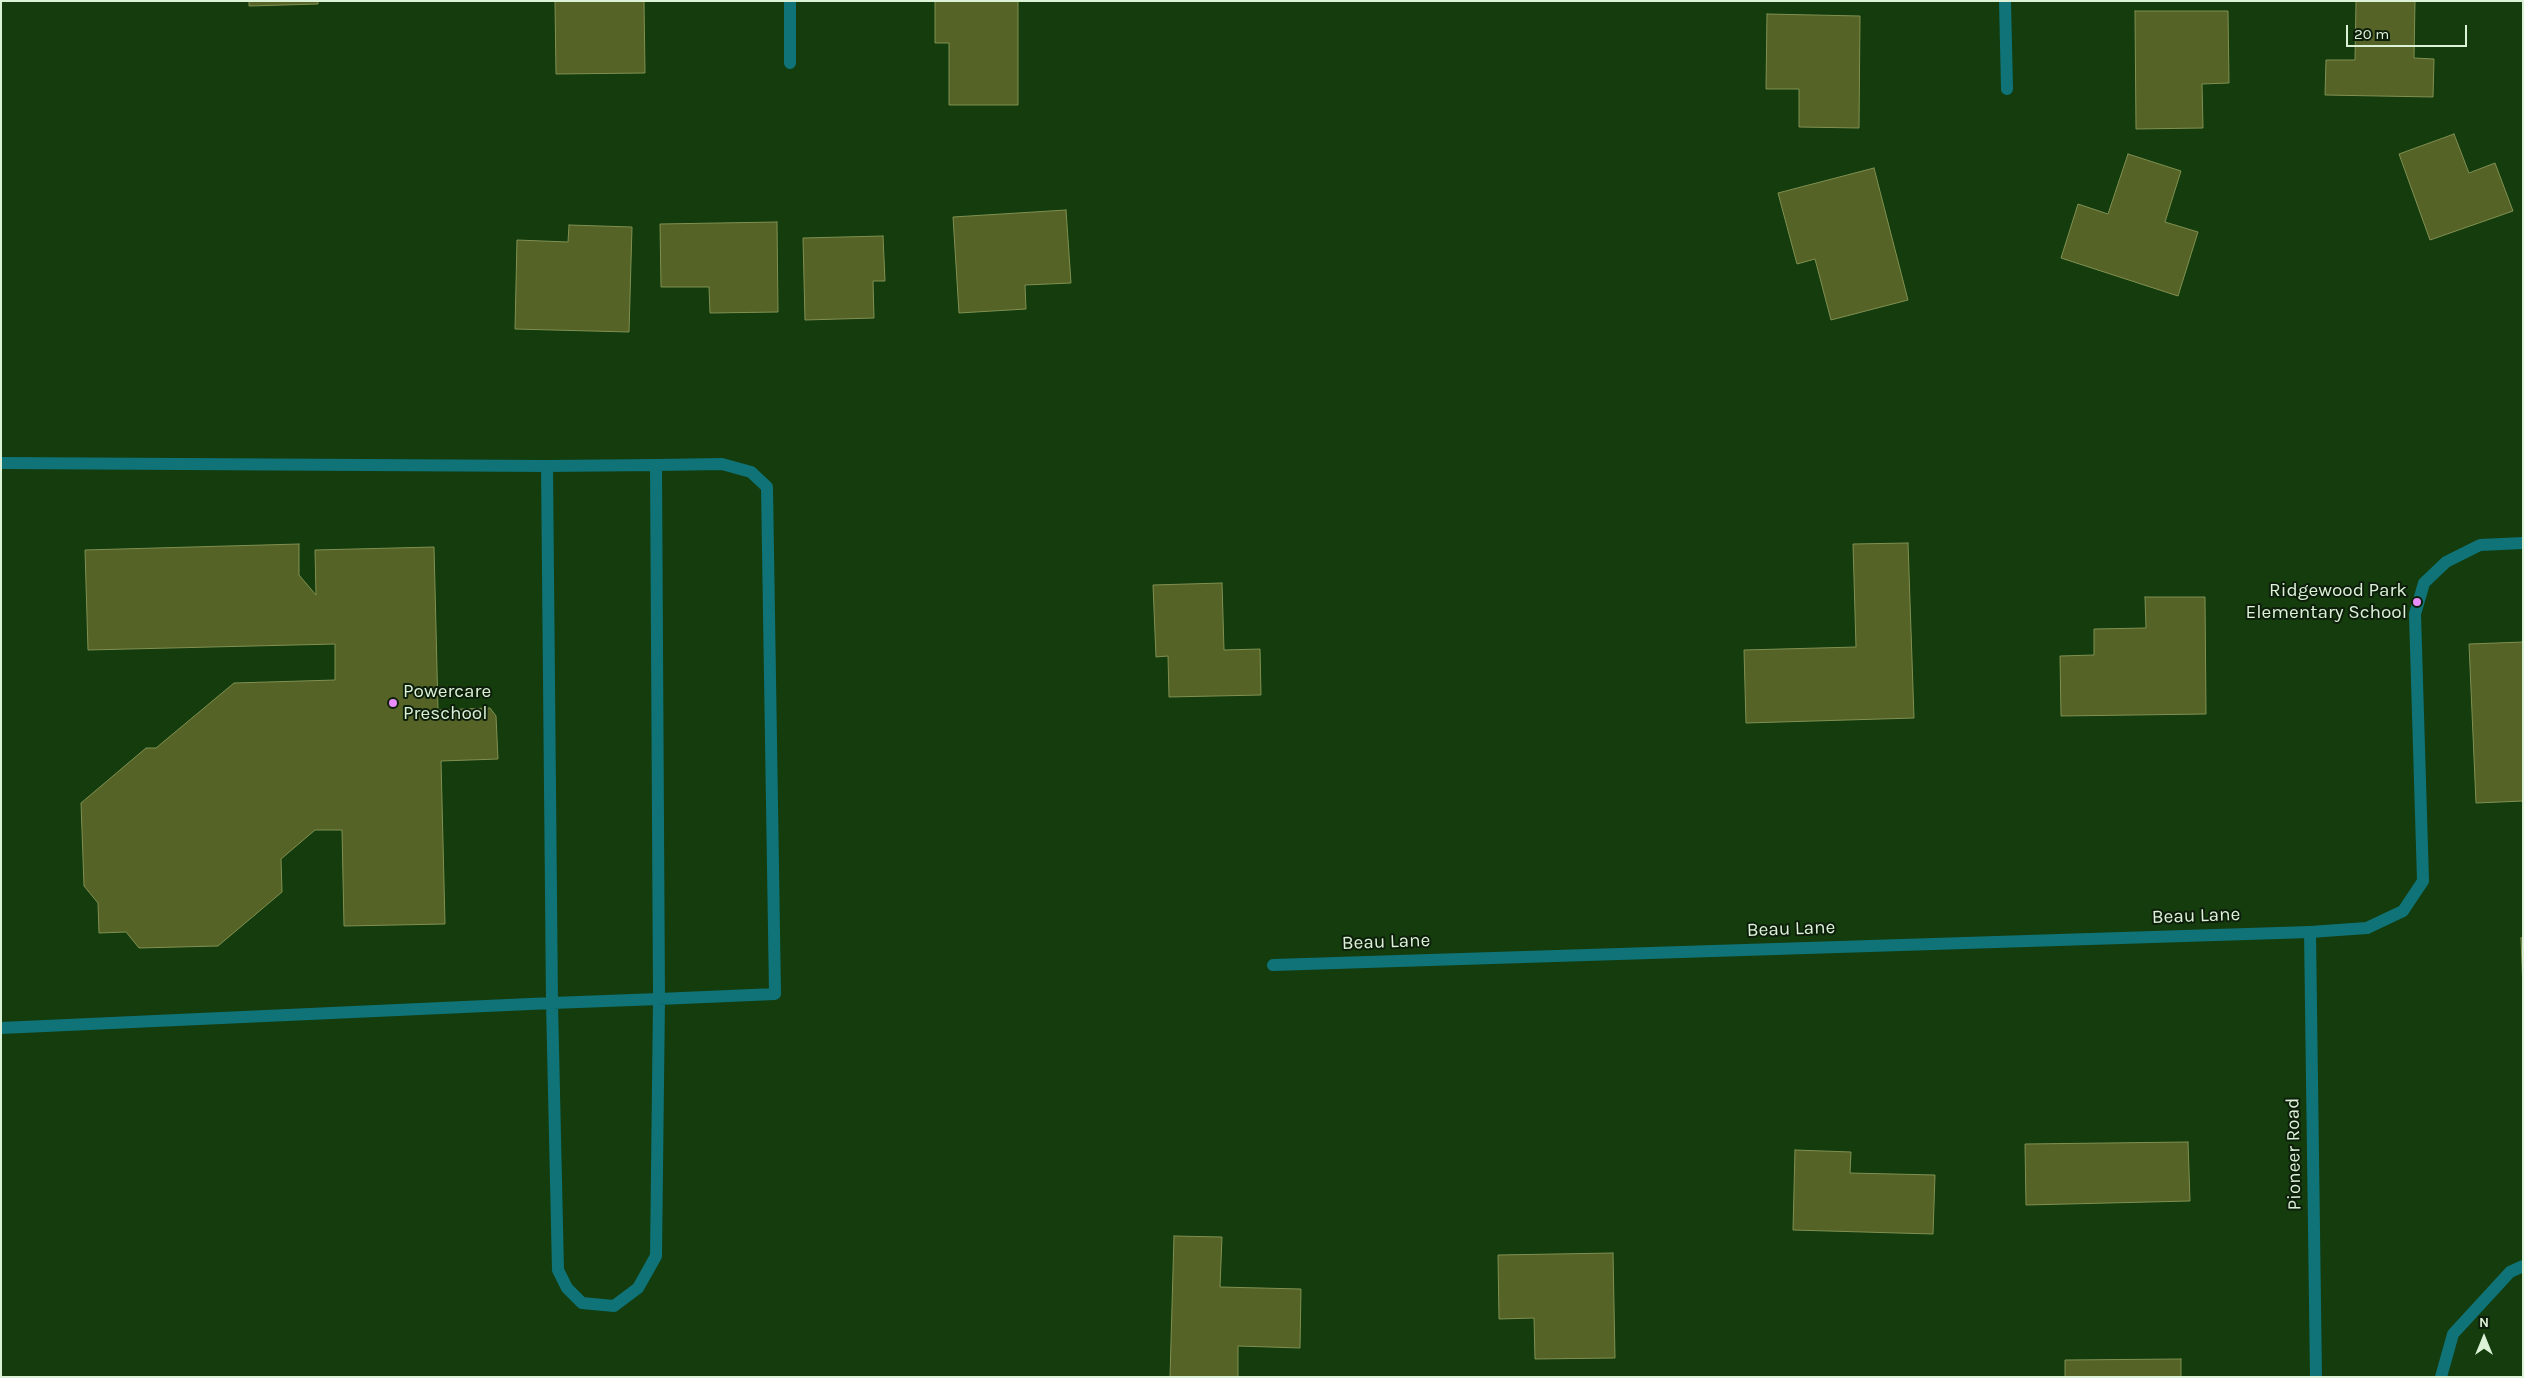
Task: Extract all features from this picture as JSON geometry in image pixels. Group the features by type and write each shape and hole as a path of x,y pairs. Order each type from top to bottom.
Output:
{"street":[{"path":"790,1 790,63"},
{"path":"2005,1 2007,89"},
{"path":"1,463 547,466 722,464 751,472 767,487 775,994 1,1028"},
{"path":"547,466 552,1004 558,1270 567,1288 582,1303 614,1306 638,1288 656,1256 659,999 656,464"},
{"name":"Beau Lane","path":"1273,965 2310,932 2367,928 2403,911 2423,881 2415,614 2424,583 2446,562 2480,545 2523,543"},
{"name":"Pioneer Road","path":"2310,932 2316,1377"},
{"path":"2441,1377 2453,1334 2510,1272 2523,1266"}],"building":[{"path":"249,1 318,1 318,4 249,6"},
{"path":"555,1 644,1 645,73 556,74"},
{"path":"935,1 1018,1 1018,105 949,105 949,43 935,43"},
{"path":"2356,1 2415,1 2414,58 2434,59 2433,97 2325,95 2326,60 2355,60"},
{"path":"2135,11 2228,11 2229,83 2202,84 2203,128 2136,129"},
{"path":"1767,14 1860,16 1859,128 1799,127 1799,89 1766,89"},
{"path":"2454,134 2469,173 2495,163 2513,211 2430,240 2399,154"},
{"path":"2128,154 2181,171 2165,222 2198,232 2178,296 2061,258 2078,204 2108,214"},
{"path":"1874,168 1908,300 1831,320 1815,259 1797,264 1778,193"},
{"path":"1066,210 1071,283 1025,285 1026,309 959,313 953,217"},
{"path":"777,222 778,312 710,313 709,287 661,287 660,224"},
{"path":"569,225 632,227 629,332 515,329 517,240 568,242"},
{"path":"883,236 885,281 873,281 874,318 805,320 803,238"},
{"path":"1908,543 1914,718 1746,723 1744,650 1856,647 1853,544"},
{"path":"299,544 299,575 316,595 315,550 434,547 438,710 490,708 496,716 498,759 441,761 445,924 344,926 342,830 315,830 281,859 282,892 218,946 139,948 126,932 99,933 98,903 84,886 81,803 146,748 156,748 234,683 335,680 335,644 88,650 85,550"},
{"path":"1222,583 1224,650 1260,649 1261,695 1169,697 1168,656 1156,657 1153,585"},
{"path":"2145,597 2205,597 2206,714 2061,716 2060,656 2094,655 2094,629 2146,628"},
{"path":"2523,642 2523,801 2476,803 2469,644"},
{"path":"2521,938 2523,938 2523,990"},
{"path":"2188,1142 2190,1201 2026,1205 2025,1144"},
{"path":"1795,1150 1851,1152 1850,1173 1935,1175 1933,1234 1793,1230"},
{"path":"1174,1236 1222,1237 1220,1287 1301,1289 1300,1348 1238,1346 1238,1377 1170,1377"},
{"path":"1613,1253 1615,1358 1535,1359 1534,1318 1499,1319 1498,1255"},
{"path":"2181,1359 2181,1377 2065,1377 2065,1360"}],"place":[{"name":"Ridgewood Park Elementary School","path":"2417,602"},
{"name":"Powercare Preschool","path":"393,703"}]}
